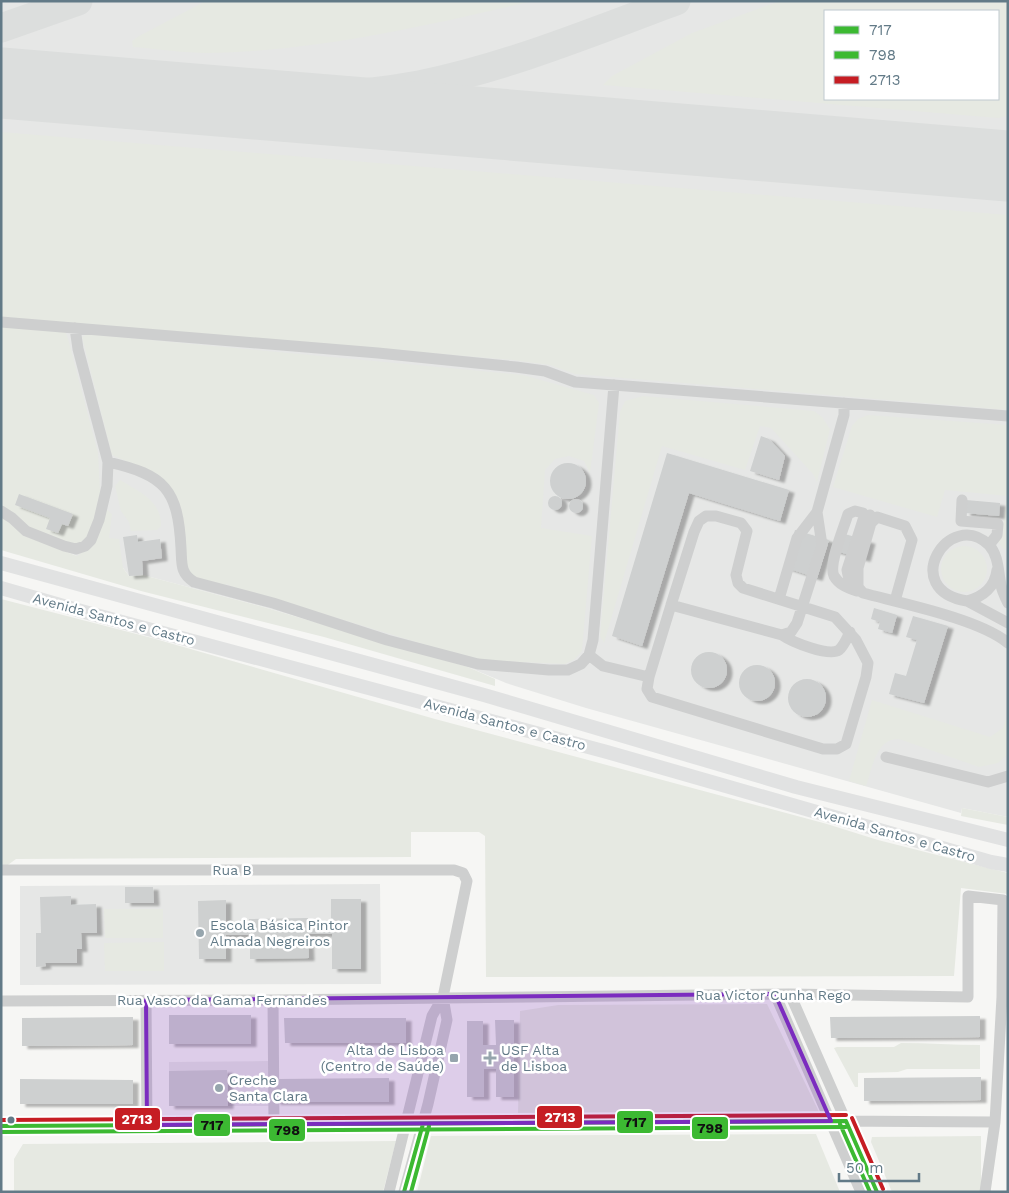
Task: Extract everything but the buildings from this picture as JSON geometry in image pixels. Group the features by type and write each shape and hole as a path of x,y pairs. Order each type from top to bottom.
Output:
{"main road":[{"name":"Avenida Santos e Castro","path":"1,563 484,695 796,786 1008,840"},
{"name":"Avenida Santos e Castro","path":"1,588 607,752 991,862 1008,865"}],"street":[{"path":"1,322 368,352 516,367 545,371 575,382 1008,416"},
{"path":"1,511 26,530 64,546 76,548 85,546 91,540 99,520 107,486 108,462 78,349 75,328"},
{"path":"108,462 149,474 165,487 173,501 178,519 182,565 186,577 194,582 273,603 387,640 478,664 568,670 581,664 589,655 593,640 614,384"},
{"path":"779,599 797,538 817,512 844,415 844,403"},
{"path":"962,500 961,521 998,524 997,535 988,545"},
{"path":"782,635 791,632 797,623 822,545 817,512"},
{"path":"863,593 858,587 858,568 871,523 870,515"},
{"path":"895,601 912,540 905,526 870,515 855,516 839,569 842,579 849,588 958,619 1000,636 1008,643"},
{"path":"706,516 716,516 741,523 746,531 736,575 738,582 743,588 779,599 836,617 856,640 868,662 866,677 846,744 837,749 823,749 652,697 648,689 649,676 694,532 699,521 706,516"},
{"path":"1008,603 1002,588 1001,563 988,545 978,538 967,536 954,538 938,550 933,565 933,574 937,584 947,594 967,601 1008,623"},
{"path":"967,601 992,587 1001,563"},
{"path":"671,605 782,635 795,643 833,653 841,649 850,632"},
{"path":"589,655 603,666 649,676"},
{"path":"886,757 988,782 1008,776"},
{"name":"Rua B","path":"1,870 454,870 463,873 468,882 443,997"},
{"name":"Rua Victor Cunha Rego","path":"443,997 775,994 968,996 968,896 1003,900 1003,1052"},
{"path":"775,994 861,1192"},
{"path":"790,994 877,1192"},
{"path":"389,1192 432,1016 443,997"},
{"path":"404,1192 423,1124 447,1020 443,997"},
{"name":"Rua Vasco da Gama Fernandes","path":"1,1001 443,997"},
{"path":"146,1000 147,1126"},
{"path":"272,1000 274,1124"},
{"path":"985,1192 1003,1071 1003,1052"},
{"path":"1,1126 830,1121 995,1122"}],"highlighted area":[{"path":"775,994 831,1121 147,1125 146,1000"}],"shaded area":[{"path":"1,1 1008,1 1008,817 962,808 961,813 586,708 506,683 468,667 260,606 143,575 129,576 123,568 77,556 28,537 1,516"},
{"path":"206,1 533,1 372,36 291,48 209,53 133,47 132,41 139,36"},
{"path":"780,1 1008,1 1008,116 998,118 603,85 612,76 692,33"},
{"path":"1,132 1008,215 1008,410 575,374 550,365 513,360 1,317"},
{"path":"1,327 64,331 67,335 98,453 100,492 91,532 76,546 37,532 1,508"},
{"path":"87,334 523,375 594,395 599,403 590,473 584,461 569,456 555,459 545,470 541,528 592,536 582,651 575,659 565,664 476,660 226,584 224,589 194,579 188,573 169,490 128,462 112,455 82,337"},
{"path":"643,396 814,411 822,417 830,429 817,482 813,474 771,428 760,426 745,470 662,446 604,643 600,636 620,412 625,401"},
{"path":"868,415 1008,425 1008,496 945,490 937,517 833,487 852,426 858,419"},
{"path":"120,480 153,503 160,517 161,526 157,530 131,531 129,522 121,511 115,486"},
{"path":"1006,499 1008,499 1008,549 1003,549 998,541 1002,535"},
{"path":"105,508 112,514 109,538 119,539 123,568 129,576 143,575 260,606 468,667 495,679 495,686 324,637 141,591 1,550 1,516 28,537 77,556 94,544"},
{"path":"959,546 969,546 983,556 987,569 983,582 977,588 969,592 959,592 945,582 941,574 941,564 951,550"},
{"path":"1,599 152,638 435,719 827,824 878,840 1008,873 1008,894 961,888 954,976 486,977 485,836 479,832 411,832 411,857 16,859 1,870"},
{"path":"872,700 990,737 1003,728 1008,713 1008,754 998,763 979,767 899,739 891,740 880,749 876,756 866,786 849,781"},
{"path":"962,808 1008,817 1008,825 961,816"},
{"name":"Escola Básica Pintor Almada Negreiros","path":"380,884 381,984 20,985 20,886"},
{"path":"104,909 163,909 163,938 105,938"},
{"path":"164,942 164,971 105,971 104,943"},
{"path":"767,1004 820,1114 518,1114 520,1011 558,1005"},
{"path":"901,1043 980,1045 980,1069 907,1069 898,1072 858,1073 858,1087 855,1087 834,1048 894,1047"},
{"name":"Creche Santa Clara","path":"269,1061 270,1106 169,1106 169,1062"},
{"path":"816,1134 840,1192 417,1192 431,1136"},
{"path":"981,1136 981,1192 892,1192 871,1142 872,1137"},
{"path":"396,1141 383,1192 14,1192 14,1159 23,1144"}],"taxiway":[{"path":"1,28 78,1"},
{"path":"177,97 298,98 359,94 419,85 517,59 676,1"},
{"path":"1004,165 1008,164"}],"runway":[{"path":"1,83 1008,166"}],"transit line":[{"name":"2713","path":"1,1120 846,1115"},
{"name":"2713","path":"852,1118 883,1189"},
{"name":"717","path":"846,1121 877,1192"},
{"name":"717","path":"1,1126 846,1121"},
{"name":"717","path":"404,1192 423,1124"},
{"name":"798","path":"840,1124 870,1192"},
{"name":"798","path":"411,1192 429,1126"},
{"name":"798","path":"1,1132 846,1127"}],"place":[{"name":"Escola Básica Pintor Almada Negreiros","path":"200,933"},
{"name":"Alta de Lisboa (Centro de Saúde)","path":"454,1058"},
{"name":"USF Alta de Lisboa","path":"490,1058"},
{"name":"Creche Santa Clara","path":"219,1088"}]}
